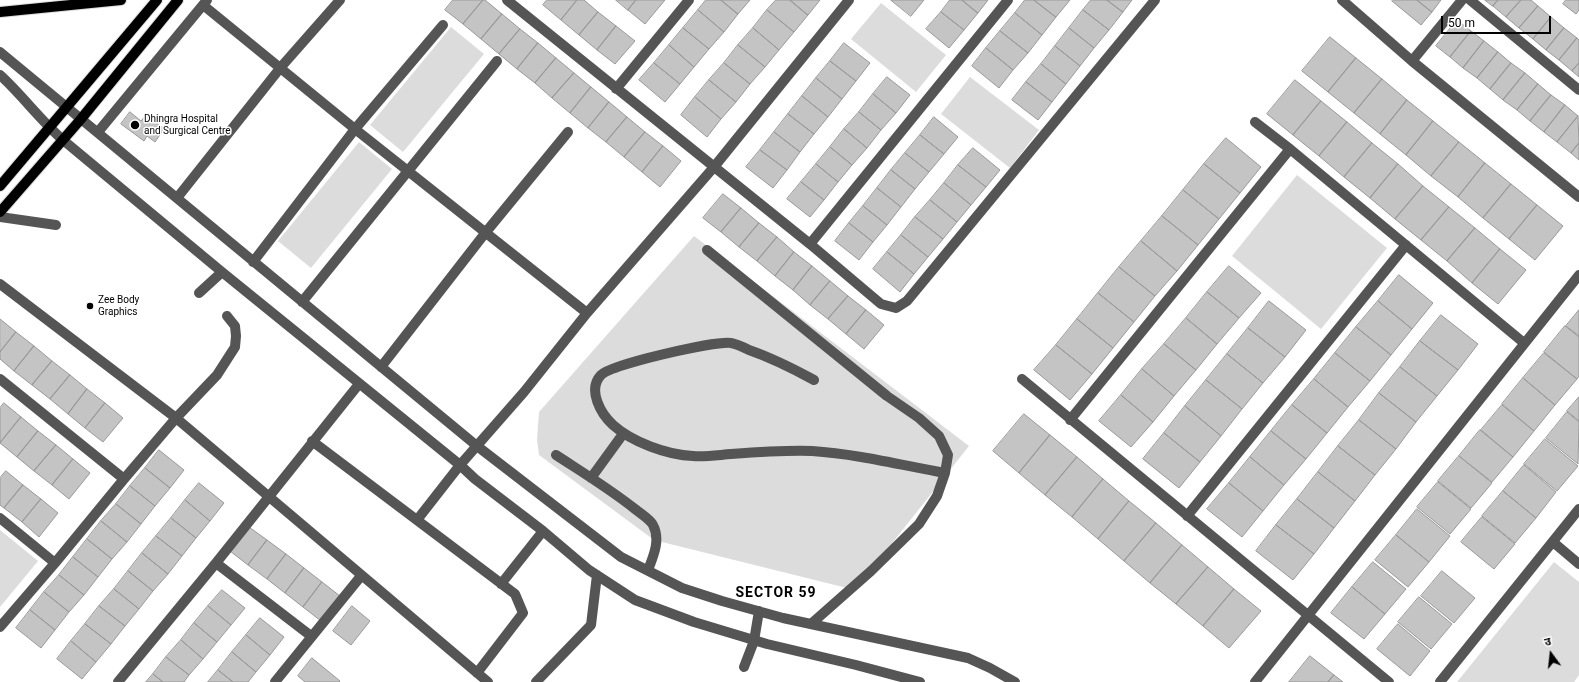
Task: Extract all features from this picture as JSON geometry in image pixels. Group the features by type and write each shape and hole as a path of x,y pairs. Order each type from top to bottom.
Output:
{"main road":[{"path":"0,12 121,0"},
{"path":"0,186 157,0"},
{"path":"0,212 81,119 178,0"}],"street":[{"path":"178,198 281,67 340,0"},
{"path":"507,0 810,244 881,304 896,308 907,301 1155,0"},
{"path":"616,89 689,0"},
{"path":"417,520 460,465 524,392 587,313 714,167 849,0"},
{"path":"810,244 1008,0"},
{"path":"1342,0 1412,61 1579,197"},
{"path":"1412,61 1462,0"},
{"path":"1470,0 1579,90"},
{"path":"98,132 205,2 355,129 587,313"},
{"path":"254,262 355,129 443,25"},
{"path":"0,52 476,446 621,557 682,588 759,611 811,624 968,658 1015,682"},
{"path":"302,302 407,170 497,61"},
{"path":"0,75 63,140 222,272 460,465 475,479 597,575 635,600 694,622 754,641 920,682"},
{"path":"1255,122 1290,148 1524,343"},
{"path":"381,367 486,232 568,132"},
{"path":"1070,420 1290,148"},
{"path":"0,217 56,224"},
{"path":"1187,516 1406,245"},
{"path":"707,250 886,396 919,418 939,436 948,455 945,473 937,496 918,524 870,571 811,624"},
{"path":"199,292 222,272"},
{"path":"1255,682 1579,274"},
{"path":"0,284 176,418 268,498 488,682"},
{"path":"0,627 176,418 217,375 235,347 235,326 227,316"},
{"path":"814,380 786,364 732,343 703,346 626,364 607,371 601,374 598,379 596,396 607,419 623,434 679,455 695,457 762,451 812,451 863,458 945,473"},
{"path":"0,378 124,479"},
{"path":"1022,379 1389,682"},
{"path":"118,682 216,563 359,384"},
{"path":"591,478 623,434"},
{"path":"312,441 515,594 523,613 477,673"},
{"path":"556,454 620,497 649,519 655,531 656,544 655,553 648,570"},
{"path":"1440,682 1579,509"},
{"path":"0,518 55,563"},
{"path":"501,584 543,531"},
{"path":"1552,542 1579,564"},
{"path":"216,563 311,636"},
{"path":"536,682 591,625 597,575"},
{"path":"275,682 361,576"},
{"path":"744,667 754,641 759,611"}],"shaded area":[{"path":"881,3 946,55 916,92 851,39"},
{"path":"451,27 484,54 403,152 370,125"},
{"path":"970,77 1039,130 1010,168 941,114"},
{"path":"359,142 392,169 311,268 278,241"},
{"path":"1297,175 1387,248 1321,329 1232,256"},
{"path":"694,236 969,446 855,590 654,540 539,455 537,439 539,412"},
{"path":"0,530 38,561 0,607"},
{"path":"1554,562 1579,582 1579,675 1574,682 1457,682"}],"building":[{"path":"453,0 483,0 463,24 445,10"},
{"path":"483,0 502,14 481,39 463,24"},
{"path":"547,0 577,0 561,20 543,5"},
{"path":"577,0 584,0 598,12 579,35 561,20"},
{"path":"616,0 636,0 628,10"},
{"path":"636,0 665,0 645,24 628,10"},
{"path":"706,0 721,0 738,14 724,32 698,10"},
{"path":"721,0 750,0 738,14"},
{"path":"776,0 790,0 808,15 794,32 767,10"},
{"path":"790,0 820,0 808,15"},
{"path":"891,0 924,0 911,16"},
{"path":"950,0 962,0 978,13 964,30 941,12"},
{"path":"962,0 988,0 978,13"},
{"path":"1025,0 1034,0 1056,17 1042,35 1015,13"},
{"path":"1034,0 1070,0 1056,17"},
{"path":"1091,0 1107,0 1123,12 1109,30 1083,10"},
{"path":"1107,0 1132,0 1123,12"},
{"path":"1417,0 1432,12 1421,25 1392,1"},
{"path":"1417,0 1441,0 1432,12"},
{"path":"1485,0 1498,0 1493,6"},
{"path":"1498,0 1521,0 1506,17 1493,6"},
{"path":"1521,0 1531,0 1538,6 1519,28 1506,17"},
{"path":"1566,0 1579,0 1579,10 1576,14 1563,4"},
{"path":"1538,6 1551,17 1533,39 1519,28"},
{"path":"698,10 724,32 709,49 683,28"},
{"path":"767,10 794,32 779,50 753,28"},
{"path":"1083,10 1109,30 1094,48 1069,28"},
{"path":"598,12 616,26 597,50 579,35"},
{"path":"941,12 964,30 949,48 926,29"},
{"path":"1015,13 1042,35 1028,53 1000,31"},
{"path":"502,14 520,29 499,54 481,39"},
{"path":"1551,17 1564,28 1546,50 1533,39"},
{"path":"1457,20 1471,31 1450,57 1436,46"},
{"path":"616,26 635,41 615,64 597,50"},
{"path":"683,28 709,49 694,67 669,45"},
{"path":"753,28 779,50 765,67 738,45"},
{"path":"1069,28 1094,48 1080,66 1055,46"},
{"path":"1564,28 1577,38 1559,60 1546,50"},
{"path":"520,29 538,43 517,69 499,54"},
{"path":"1000,31 1028,53 1013,70 986,48"},
{"path":"1471,31 1484,41 1463,68 1450,57"},
{"path":"1330,37 1356,58 1328,92 1302,71"},
{"path":"1577,38 1579,40 1579,63 1572,71 1559,60"},
{"path":"1484,41 1498,52 1477,78 1463,68"},
{"path":"538,43 556,58 535,83 517,69"},
{"path":"844,43 870,63 856,81 830,61"},
{"path":"669,45 694,67 680,84 654,63"},
{"path":"738,45 765,67 750,84 724,63"},
{"path":"1055,46 1080,66 1066,84 1041,64"},
{"path":"986,48 1013,70 999,88 972,66"},
{"path":"1498,52 1511,63 1490,89 1477,78"},
{"path":"556,58 574,73 552,98 535,83"},
{"path":"1356,58 1382,79 1354,113 1328,92"},
{"path":"830,61 856,81 842,99 816,78"},
{"path":"654,63 680,84 665,102 639,80"},
{"path":"724,63 750,84 736,102 709,80"},
{"path":"1511,63 1525,73 1503,100 1490,89"},
{"path":"1579,63 1579,77 1572,71"},
{"path":"1041,64 1066,84 1052,102 1026,82"},
{"path":"574,73 591,87 570,113 552,98"},
{"path":"1525,73 1538,84 1517,110 1503,100"},
{"path":"887,77 910,95 896,113 873,94"},
{"path":"816,78 842,99 828,117 802,96"},
{"path":"1382,79 1407,100 1380,134 1354,113"},
{"path":"709,80 736,102 721,119 695,97"},
{"path":"1295,80 1321,101 1293,135 1267,114"},
{"path":"1026,82 1052,102 1038,120 1012,100"},
{"path":"1538,84 1551,95 1530,121 1517,110"},
{"path":"591,87 609,102 588,128 570,113"},
{"path":"873,94 896,113 881,130 859,112"},
{"path":"1551,95 1565,105 1544,132 1530,121"},
{"path":"802,96 828,117 814,134 788,114"},
{"path":"695,97 721,119 707,137 681,115"},
{"path":"1407,100 1433,121 1406,155 1380,134"},
{"path":"1321,101 1347,122 1319,156 1293,135"},
{"path":"609,102 627,117 606,142 588,128"},
{"path":"1565,105 1578,116 1557,142 1544,132"},
{"path":"130,112 141,121 146,115 164,129 155,142 147,136 144,141 121,124"},
{"path":"859,112 881,130 867,148 844,129"},
{"path":"788,114 814,134 800,152 774,132"},
{"path":"1578,116 1579,143 1571,153 1557,142"},
{"path":"627,117 645,132 624,157 606,142"},
{"path":"934,117 958,137 944,154 920,135"},
{"path":"1433,121 1459,142 1431,176 1406,155"},
{"path":"1347,122 1372,143 1344,177 1319,156"},
{"path":"844,129 867,148 852,165 830,147"},
{"path":"645,132 663,146 642,172 624,157"},
{"path":"774,132 800,152 787,170 760,150"},
{"path":"920,135 944,154 929,172 905,153"},
{"path":"1226,138 1261,167 1240,193 1204,164"},
{"path":"1459,142 1485,163 1458,197 1431,176"},
{"path":"1372,143 1398,164 1370,198 1344,177"},
{"path":"1579,143 1579,160 1571,153"},
{"path":"663,146 681,161 660,187 642,172"},
{"path":"830,147 852,165 838,182 816,164"},
{"path":"973,148 1000,170 986,187 958,165"},
{"path":"760,150 787,170 773,188 746,167"},
{"path":"905,153 929,172 915,189 891,170"},
{"path":"1485,163 1511,184 1483,218 1458,197"},
{"path":"816,164 838,182 824,200 801,182"},
{"path":"1204,164 1240,193 1219,219 1183,190"},
{"path":"1398,164 1423,186 1395,219 1370,198"},
{"path":"958,165 986,187 971,205 944,183"},
{"path":"891,170 915,189 901,207 877,188"},
{"path":"801,182 824,200 810,217 787,199"},
{"path":"944,183 971,205 957,222 930,200"},
{"path":"1511,184 1537,205 1509,239 1483,218"},
{"path":"1423,186 1449,207 1421,240 1395,219"},
{"path":"877,188 901,207 887,225 863,206"},
{"path":"1183,190 1219,219 1198,245 1162,216"},
{"path":"723,194 741,208 721,232 703,218"},
{"path":"930,200 957,222 943,239 915,217"},
{"path":"1537,205 1563,226 1535,260 1509,239"},
{"path":"863,206 887,225 873,242 849,223"},
{"path":"1449,207 1475,228 1447,261 1421,240"},
{"path":"741,208 759,223 739,247 721,232"},
{"path":"1162,216 1198,245 1177,271 1141,241"},
{"path":"915,217 943,239 928,257 901,235"},
{"path":"759,223 777,237 757,261 739,247"},
{"path":"849,223 873,242 859,260 835,241"},
{"path":"1475,228 1500,249 1472,283 1447,261"},
{"path":"901,235 928,257 914,274 887,252"},
{"path":"777,237 794,252 775,276 757,261"},
{"path":"1141,241 1177,271 1155,296 1119,267"},
{"path":"1500,249 1526,270 1498,304 1472,283"},
{"path":"794,252 812,266 793,290 775,276"},
{"path":"887,252 914,274 900,292 873,269"},
{"path":"812,266 830,281 810,305 793,290"},
{"path":"1229,266 1261,293 1239,318 1207,292"},
{"path":"1119,267 1155,296 1134,322 1098,293"},
{"path":"1399,275 1433,303 1412,329 1378,301"},
{"path":"830,281 848,296 828,319 810,305"},
{"path":"1207,292 1239,318 1217,344 1186,318"},
{"path":"1098,293 1134,322 1113,348 1077,319"},
{"path":"848,296 866,310 846,334 828,319"},
{"path":"1269,301 1306,330 1285,357 1248,328"},
{"path":"1378,301 1412,329 1391,355 1356,327"},
{"path":"866,310 884,325 864,349 846,334"},
{"path":"1579,310 1579,336 1566,326"},
{"path":"1441,315 1478,344 1458,370 1420,341"},
{"path":"1186,318 1217,344 1196,370 1164,344"},
{"path":"0,319 16,332 0,352"},
{"path":"1077,319 1113,348 1092,374 1056,345"},
{"path":"1565,326 1579,337 1579,376 1577,379 1544,352"},
{"path":"1356,327 1391,355 1370,381 1335,353"},
{"path":"1248,328 1285,357 1263,383 1227,354"},
{"path":"16,332 34,346 14,371 0,359 0,352"},
{"path":"1420,341 1458,370 1437,396 1400,367"},
{"path":"1164,344 1196,370 1174,396 1142,369"},
{"path":"1056,345 1092,374 1070,400 1034,370"},
{"path":"34,346 52,361 32,385 14,371"},
{"path":"1335,353 1370,381 1348,407 1314,379"},
{"path":"1544,353 1577,379 1555,405 1523,378"},
{"path":"1227,354 1263,383 1242,409 1206,380"},
{"path":"52,361 70,375 50,399 32,385"},
{"path":"1400,367 1437,396 1416,422 1379,393"},
{"path":"1142,369 1174,396 1153,422 1121,395"},
{"path":"70,375 87,389 68,414 50,399"},
{"path":"1523,378 1555,405 1534,431 1502,404"},
{"path":"1314,379 1348,407 1327,433 1292,405"},
{"path":"1206,380 1242,409 1221,436 1185,406"},
{"path":"87,389 105,403 85,428 68,414"},
{"path":"1379,393 1416,422 1396,449 1359,420"},
{"path":"1121,395 1153,422 1131,447 1099,421"},
{"path":"1579,397 1579,421 1567,411"},
{"path":"4,403 21,417 0,443 0,408"},
{"path":"105,403 123,418 103,442 85,428"},
{"path":"1292,405 1327,433 1306,459 1271,431"},
{"path":"1502,405 1534,431 1513,457 1481,430"},
{"path":"1185,406 1221,436 1200,462 1164,433"},
{"path":"1567,412 1579,422 1578,464 1546,438"},
{"path":"1024,414 1050,435 1019,473 993,451"},
{"path":"21,417 38,431 17,457 0,443"},
{"path":"1359,420 1396,449 1375,475 1338,446"},
{"path":"1480,430 1513,457 1492,482 1459,456"},
{"path":"38,431 56,445 34,471 17,457"},
{"path":"1271,431 1306,459 1284,485 1250,457"},
{"path":"1164,433 1200,462 1179,488 1143,459"},
{"path":"1050,435 1077,457 1045,495 1019,473"},
{"path":"1545,439 1578,466 1557,491 1524,464"},
{"path":"56,445 73,459 52,485 34,471"},
{"path":"1338,446 1375,475 1355,501 1318,472"},
{"path":"159,450 184,470 170,488 145,468"},
{"path":"1459,456 1492,483 1471,508 1438,481"},
{"path":"1077,457 1103,479 1072,517 1045,495"},
{"path":"1250,457 1284,485 1263,511 1229,483"},
{"path":"73,459 90,473 69,499 52,485"},
{"path":"1524,465 1556,492 1536,518 1503,491"},
{"path":"145,468 170,488 155,506 130,486"},
{"path":"6,471 23,485 4,508 0,505 0,478"},
{"path":"1318,472 1355,501 1334,528 1297,499"},
{"path":"1103,479 1129,501 1098,539 1072,517"},
{"path":"1438,482 1471,509 1450,534 1417,507"},
{"path":"199,483 224,503 210,521 185,500"},
{"path":"1229,483 1263,511 1242,537 1207,509"},
{"path":"23,485 41,499 22,522 4,508"},
{"path":"130,486 155,506 141,524 116,504"},
{"path":"1503,491 1536,518 1515,543 1482,516"},
{"path":"41,499 58,513 39,537 22,522"},
{"path":"1297,499 1334,528 1314,554 1276,525"},
{"path":"185,500 210,521 196,538 171,518"},
{"path":"1129,501 1156,523 1124,561 1098,539"},
{"path":"116,504 141,524 127,542 101,521"},
{"path":"1417,509 1450,536 1429,562 1396,535"},
{"path":"1482,517 1515,544 1494,569 1461,542"},
{"path":"171,518 196,538 182,556 156,536"},
{"path":"101,521 127,542 112,559 87,539"},
{"path":"1156,523 1182,545 1150,583 1124,561"},
{"path":"1276,525 1314,554 1293,580 1256,551"},
{"path":"249,527 267,540 248,565 230,551"},
{"path":"1396,535 1429,562 1408,587 1375,560"},
{"path":"156,536 182,556 168,574 142,553"},
{"path":"87,539 112,559 98,577 73,557"},
{"path":"267,540 286,554 267,579 248,565"},
{"path":"1182,545 1208,567 1176,604 1150,583"},
{"path":"142,553 168,574 153,591 128,571"},
{"path":"286,554 304,568 285,593 267,579"},
{"path":"73,557 98,577 84,595 59,575"},
{"path":"1373,562 1406,589 1385,614 1352,587"},
{"path":"1208,567 1234,589 1203,626 1176,604"},
{"path":"304,568 322,582 303,607 285,593"},
{"path":"128,571 153,591 139,609 114,589"},
{"path":"1442,571 1475,598 1454,623 1421,596"},
{"path":"59,575 84,595 69,612 44,592"},
{"path":"322,582 340,596 321,621 303,607"},
{"path":"1352,587 1385,614 1364,639 1331,613"},
{"path":"114,589 139,609 125,626 99,606"},
{"path":"1234,589 1261,611 1229,648 1203,626"},
{"path":"222,590 245,608 231,625 208,606"},
{"path":"44,592 69,612 55,630 30,610"},
{"path":"1419,597 1452,624 1431,649 1398,622"},
{"path":"99,606 125,626 111,644 85,624"},
{"path":"208,606 231,625 217,642 194,623"},
{"path":"352,606 370,621 351,645 333,631"},
{"path":"30,610 55,630 41,648 16,628"},
{"path":"260,618 284,637 270,655 246,635"},
{"path":"194,623 217,642 203,659 181,640"},
{"path":"85,624 111,644 96,662 71,641"},
{"path":"1398,624 1430,651 1410,676 1377,649"},
{"path":"246,635 270,655 256,672 232,652"},
{"path":"181,640 203,659 189,675 166,657"},
{"path":"71,641 96,662 82,679 57,659"},
{"path":"232,652 256,672 248,682 233,682 218,670"},
{"path":"1310,656 1334,675 1328,682 1289,682"},
{"path":"166,657 189,675 184,682 163,682 153,674"},
{"path":"312,658 340,681 305,682 298,676"},
{"path":"218,670 233,682 208,682"},
{"path":"153,674 163,682 146,682"},
{"path":"1334,675 1343,682 1328,682"}],"place":[{"name":"Dhingra Hospital and Surgical Centre","path":"135,125"},
{"name":"Zee Body Graphics","path":"90,306"}],"district":[{"name":"SECTOR 59","path":"776,593"}]}
